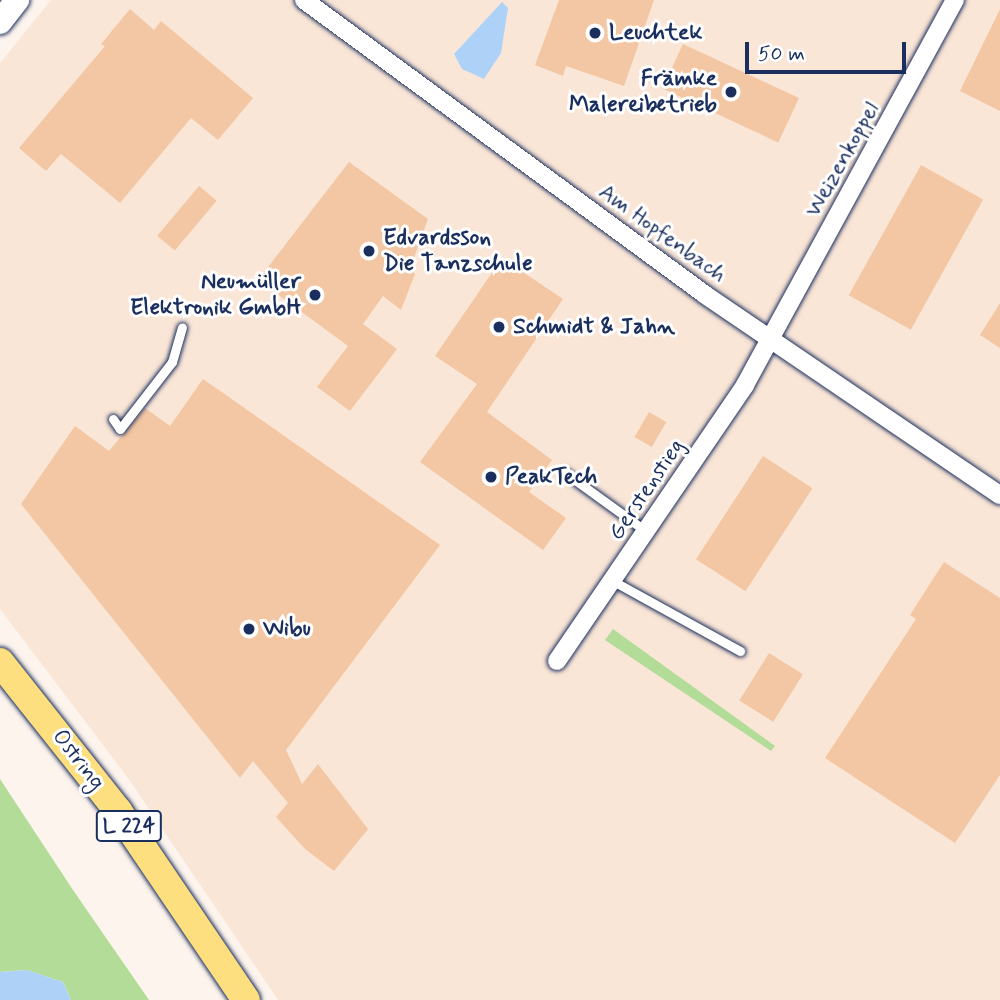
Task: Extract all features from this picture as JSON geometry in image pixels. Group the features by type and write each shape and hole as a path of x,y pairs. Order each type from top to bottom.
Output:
{"main road":[{"path":"0,22 17,0"},
{"name":"Ostring","path":"0,662 118,811 246,1000"}],"street":[{"name":"Am Hopfenbach","path":"304,0 769,340 1000,495"},
{"name":"Weizenkoppel","path":"769,340 955,0"},
{"name":"Gerstenstieg","path":"557,661 648,533 769,340"}],"lane":[{"path":"113,419 120,429 172,362 182,327"},
{"path":"564,472 648,533"},
{"path":"615,582 740,651"}],"shaded area":[{"path":"51,0 1000,0 1000,1000 278,1000 128,778 0,609 0,63"}],"green space":[{"path":"613,629 775,746 771,751 605,640"},
{"path":"0,779 149,1000 71,1000 63,982 27,970 0,972"}],"water":[{"path":"502,2 508,8 501,53 484,79 462,69 454,54"},
{"path":"27,970 63,982 71,1000 0,1000 0,972"}],"building":[{"name":"Leuchtek","path":"559,0 654,0 624,86 566,66 563,76 535,65"},
{"path":"130,9 154,30 161,21 253,98 218,140 191,118 120,203 61,154 46,171 19,148 105,46 101,44"},
{"path":"1000,9 1000,111 960,91"},
{"name":"Främke Malereibetrieb","path":"683,44 799,98 778,143 662,88"},
{"path":"349,162 428,219 410,269 415,274 401,310 383,296 363,324 397,349 350,411 317,387 348,346 258,280"},
{"path":"921,165 983,199 911,330 849,295"},
{"path":"199,186 217,201 175,251 157,236"},
{"path":"502,258 563,299 487,412 552,460 529,492 566,518 543,550 420,462 477,384 435,356"},
{"path":"1000,303 1000,348 980,335"},
{"name":"Wibu","path":"203,379 440,545 286,750 302,784 318,764 368,829 334,871 305,849 276,817 288,803 253,761 240,778 21,504 75,426 109,451 145,408 170,426"},
{"path":"649,412 666,422 652,447 634,437"},
{"path":"763,456 812,488 745,591 696,559"},
{"path":"944,562 1000,598 1000,775 955,843 825,758 916,619 910,615"},
{"path":"769,653 803,674 773,722 739,700"}],"place":[{"name":"Leuchtek","path":"595,33"},
{"name":"Främke Malereibetrieb","path":"731,92"},
{"name":"Edvardsson Die Tanzschule","path":"369,251"},
{"name":"Neumüller Elektronik GmbH","path":"315,295"},
{"name":"Schmidt & Jahn","path":"499,327"},
{"name":"PeakTech","path":"491,477"},
{"name":"Wibu","path":"249,629"}]}
